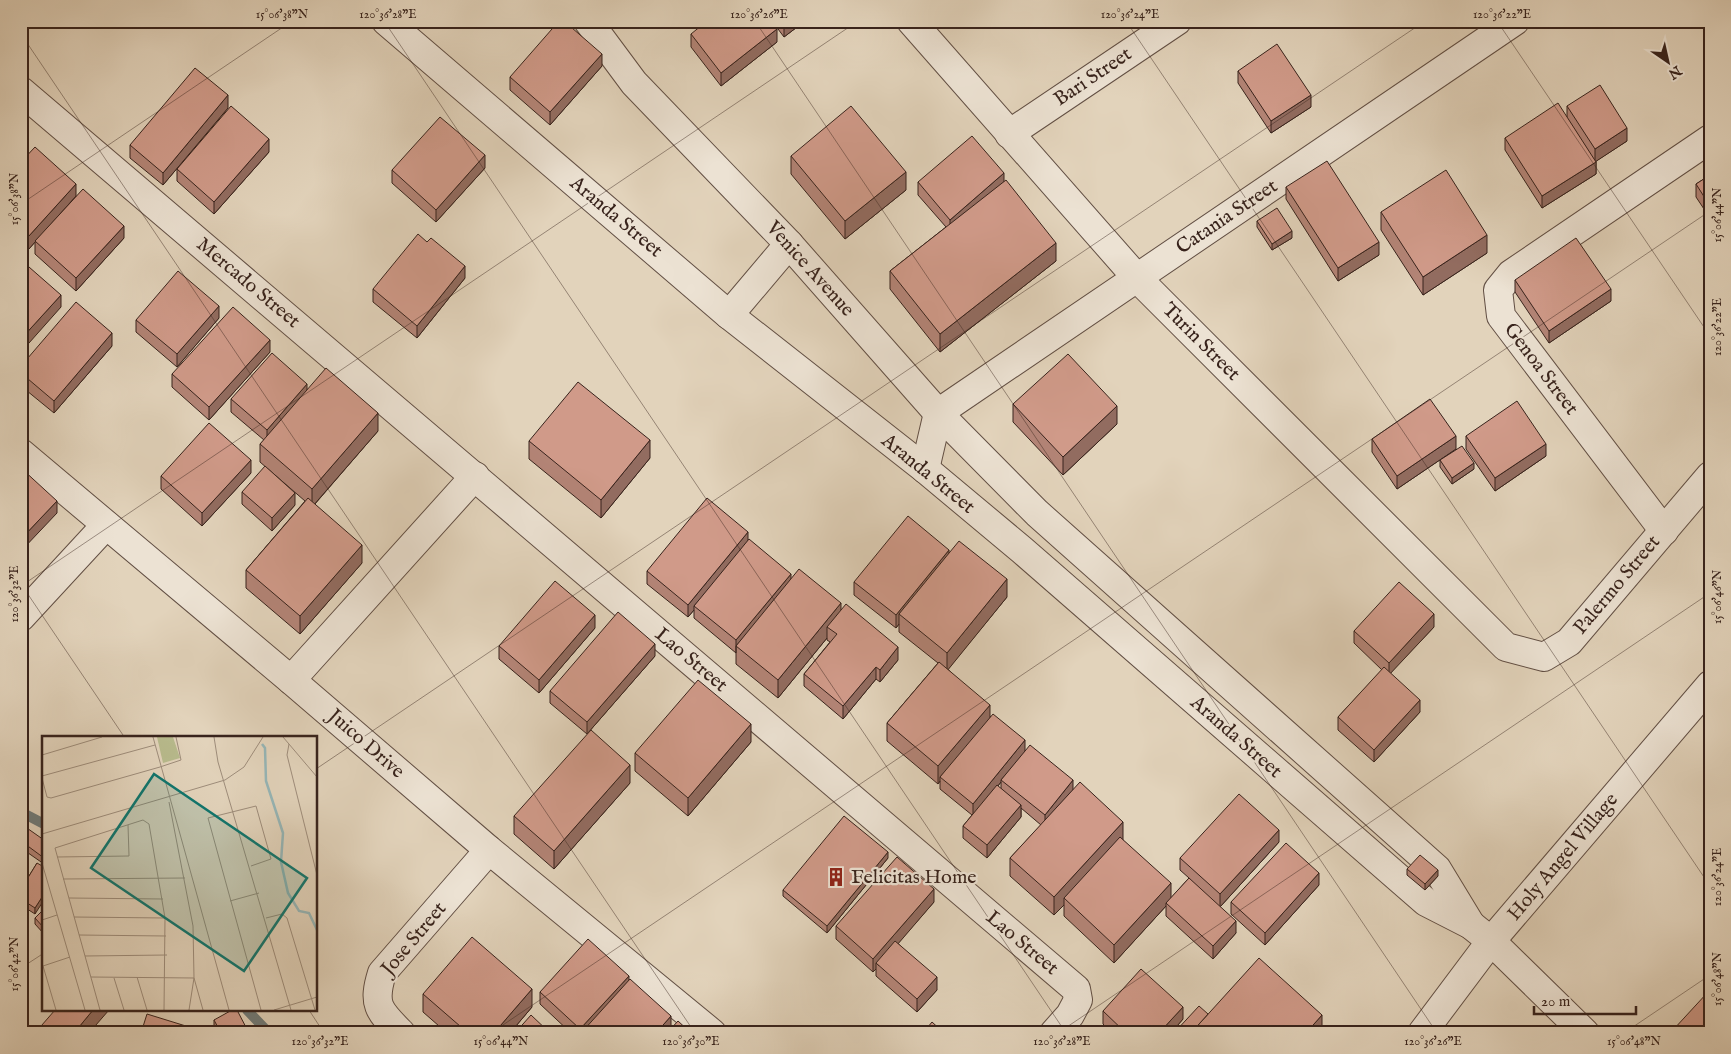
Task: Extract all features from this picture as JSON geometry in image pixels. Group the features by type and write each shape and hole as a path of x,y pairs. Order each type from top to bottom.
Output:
{"street":[{"name":"Aranda Street","path":"386,21 729,315 1022,550 1426,902 1481,932"},
{"name":"Venice Avenue","path":"588,21 634,83 789,244 938,414 1037,512"},
{"name":"Turin Street","path":"911,21 1137,278 1506,647"},
{"name":"Bari Street","path":"1009,134 1178,21"},
{"name":"Catania Street","path":"938,414 1515,21"},
{"name":"Mercado Street","path":"21,91 474,476"},
{"name":"Genoa Street","path":"1664,531 1501,316 1498,290 1511,274 1710,139"},
{"path":"729,315 789,244"},
{"path":"924,470 938,414"},
{"name":"Juico Drive","path":"21,453 292,680 489,850 712,1033"},
{"path":"292,680 474,476"},
{"name":"Lao Street","path":"474,476 1076,989 1078,1000 1070,1014 1054,1033"},
{"name":"Palermo Street","path":"1506,647 1544,657 1569,642 1710,476"},
{"name":"Aranda Street","path":"1037,512 1437,869 1481,932 1585,1033"},
{"path":"21,616 106,525"},
{"name":"Holy Angel Village","path":"1422,1033 1481,932 1710,685"},
{"name":"Jose Street","path":"402,1033 381,1013 377,1004 376,992 382,973 489,850"}],"building":[{"path":"559,21 564,21 602,54 550,112 510,77"},
{"path":"707,21 770,21 777,29 721,73 691,34"},
{"path":"781,21 789,21 784,25"},
{"path":"1277,44 1311,95 1271,121 1238,71"},
{"path":"195,68 228,95 163,173 130,145"},
{"path":"1600,85 1627,128 1595,149 1567,106"},
{"path":"1558,103 1596,162 1542,196 1505,138"},
{"path":"231,106 269,139 214,202 177,169"},
{"path":"851,106 906,172 845,221 791,156"},
{"path":"440,117 485,155 436,210 392,170"},
{"path":"972,136 1004,173 950,220 918,182"},
{"path":"35,147 76,184 28,237 21,231 21,162"},
{"path":"1327,161 1379,242 1338,268 1286,187"},
{"path":"1446,170 1487,235 1423,277 1381,212"},
{"path":"1710,175 1710,206 1696,184"},
{"path":"1006,180 1056,243 940,334 890,271"},
{"path":"83,189 124,226 76,278 35,241"},
{"path":"1277,208 1292,231 1272,244 1257,221"},
{"path":"418,234 427,242 431,238 465,266 417,326 373,289"},
{"path":"1576,238 1611,289 1549,331 1515,280"},
{"path":"21,260 61,295 21,339"},
{"path":"178,271 219,306 177,354 136,320"},
{"path":"76,302 112,333 54,401 21,373 21,366"},
{"path":"233,307 270,340 209,407 172,374"},
{"path":"272,353 307,384 267,430 231,399"},
{"path":"1068,354 1117,406 1063,457 1013,404"},
{"path":"326,368 378,413 312,489 260,444"},
{"path":"578,382 650,440 601,500 529,441"},
{"path":"1430,399 1456,436 1397,476 1372,439"},
{"path":"1517,401 1546,444 1495,478 1466,436"},
{"path":"209,423 251,460 202,513 161,476"},
{"path":"1462,446 1474,463 1452,478 1440,460"},
{"path":"265,466 295,493 272,518 242,492"},
{"path":"21,468 57,501 21,539"},
{"path":"308,498 362,545 300,616 246,570"},
{"path":"707,498 748,532 688,605 647,571"},
{"path":"908,516 949,550 896,615 854,582"},
{"path":"749,539 791,574 736,640 694,606"},
{"path":"959,541 1007,579 947,653 899,614"},
{"path":"799,569 841,603 778,680 736,646"},
{"path":"555,581 595,615 539,680 499,646"},
{"path":"1399,582 1434,614 1389,663 1354,631"},
{"path":"846,604 898,647 880,670 876,667 843,706 804,674 837,634 827,627"},
{"path":"618,612 655,644 587,722 550,691"},
{"path":"939,662 990,705 938,766 887,723"},
{"path":"1384,667 1420,700 1374,750 1338,717"},
{"path":"698,680 751,724 688,798 635,753"},
{"path":"993,714 1025,740 973,804 940,777"},
{"path":"591,730 630,765 554,851 514,816"},
{"path":"1030,745 1073,780 1045,815 1001,780"},
{"path":"1080,782 1123,822 1054,897 1010,858"},
{"path":"997,785 1021,805 987,845 963,826"},
{"path":"1239,794 1279,830 1220,894 1180,858"},
{"name":"Felicitas Home","path":"844,816 888,852 827,926 783,890"},
{"path":"24,826 42,839 42,857 21,841 21,830"},
{"path":"1120,837 1171,883 1114,945 1064,898"},
{"path":"1286,843 1319,873 1265,933 1231,902"},
{"path":"21,852 27,855 21,868"},
{"path":"1420,855 1438,870 1425,884 1407,869"},
{"path":"897,857 934,889 873,959 836,926"},
{"path":"37,863 42,866 42,897 35,908 21,899 21,889"},
{"path":"1189,878 1236,921 1213,946 1166,903"},
{"path":"42,911 42,926 35,918"},
{"path":"472,937 532,989 494,1033 468,1033 423,994"},
{"path":"588,939 629,976 580,1029 540,992"},
{"path":"895,941 937,977 917,999 876,963"},
{"path":"1259,958 1322,1015 1306,1033 1191,1033"},
{"path":"1141,969 1183,1007 1159,1033 1126,1033 1103,1011"},
{"path":"630,979 671,1016 656,1033 582,1032"},
{"path":"1708,992 1710,993 1710,1033 1677,1033 1673,1030"},
{"path":"1199,1006 1208,1014 1191,1033 1174,1033"},
{"path":"53,1012 91,1012 74,1033 35,1033"},
{"path":"228,1012 238,1012 249,1033 221,1033 214,1020"},
{"path":"147,1014 202,1031 201,1033 141,1033"},
{"path":"531,1015 550,1033 515,1033"},
{"path":"678,1021 691,1033 667,1033"},
{"path":"932,1022 944,1033 923,1033"}],"waterway":[{"path":"21,812 42,823"},
{"path":"249,1012 269,1033"}],"place":[{"name":"Felicitas Home","path":"836,877"}]}
